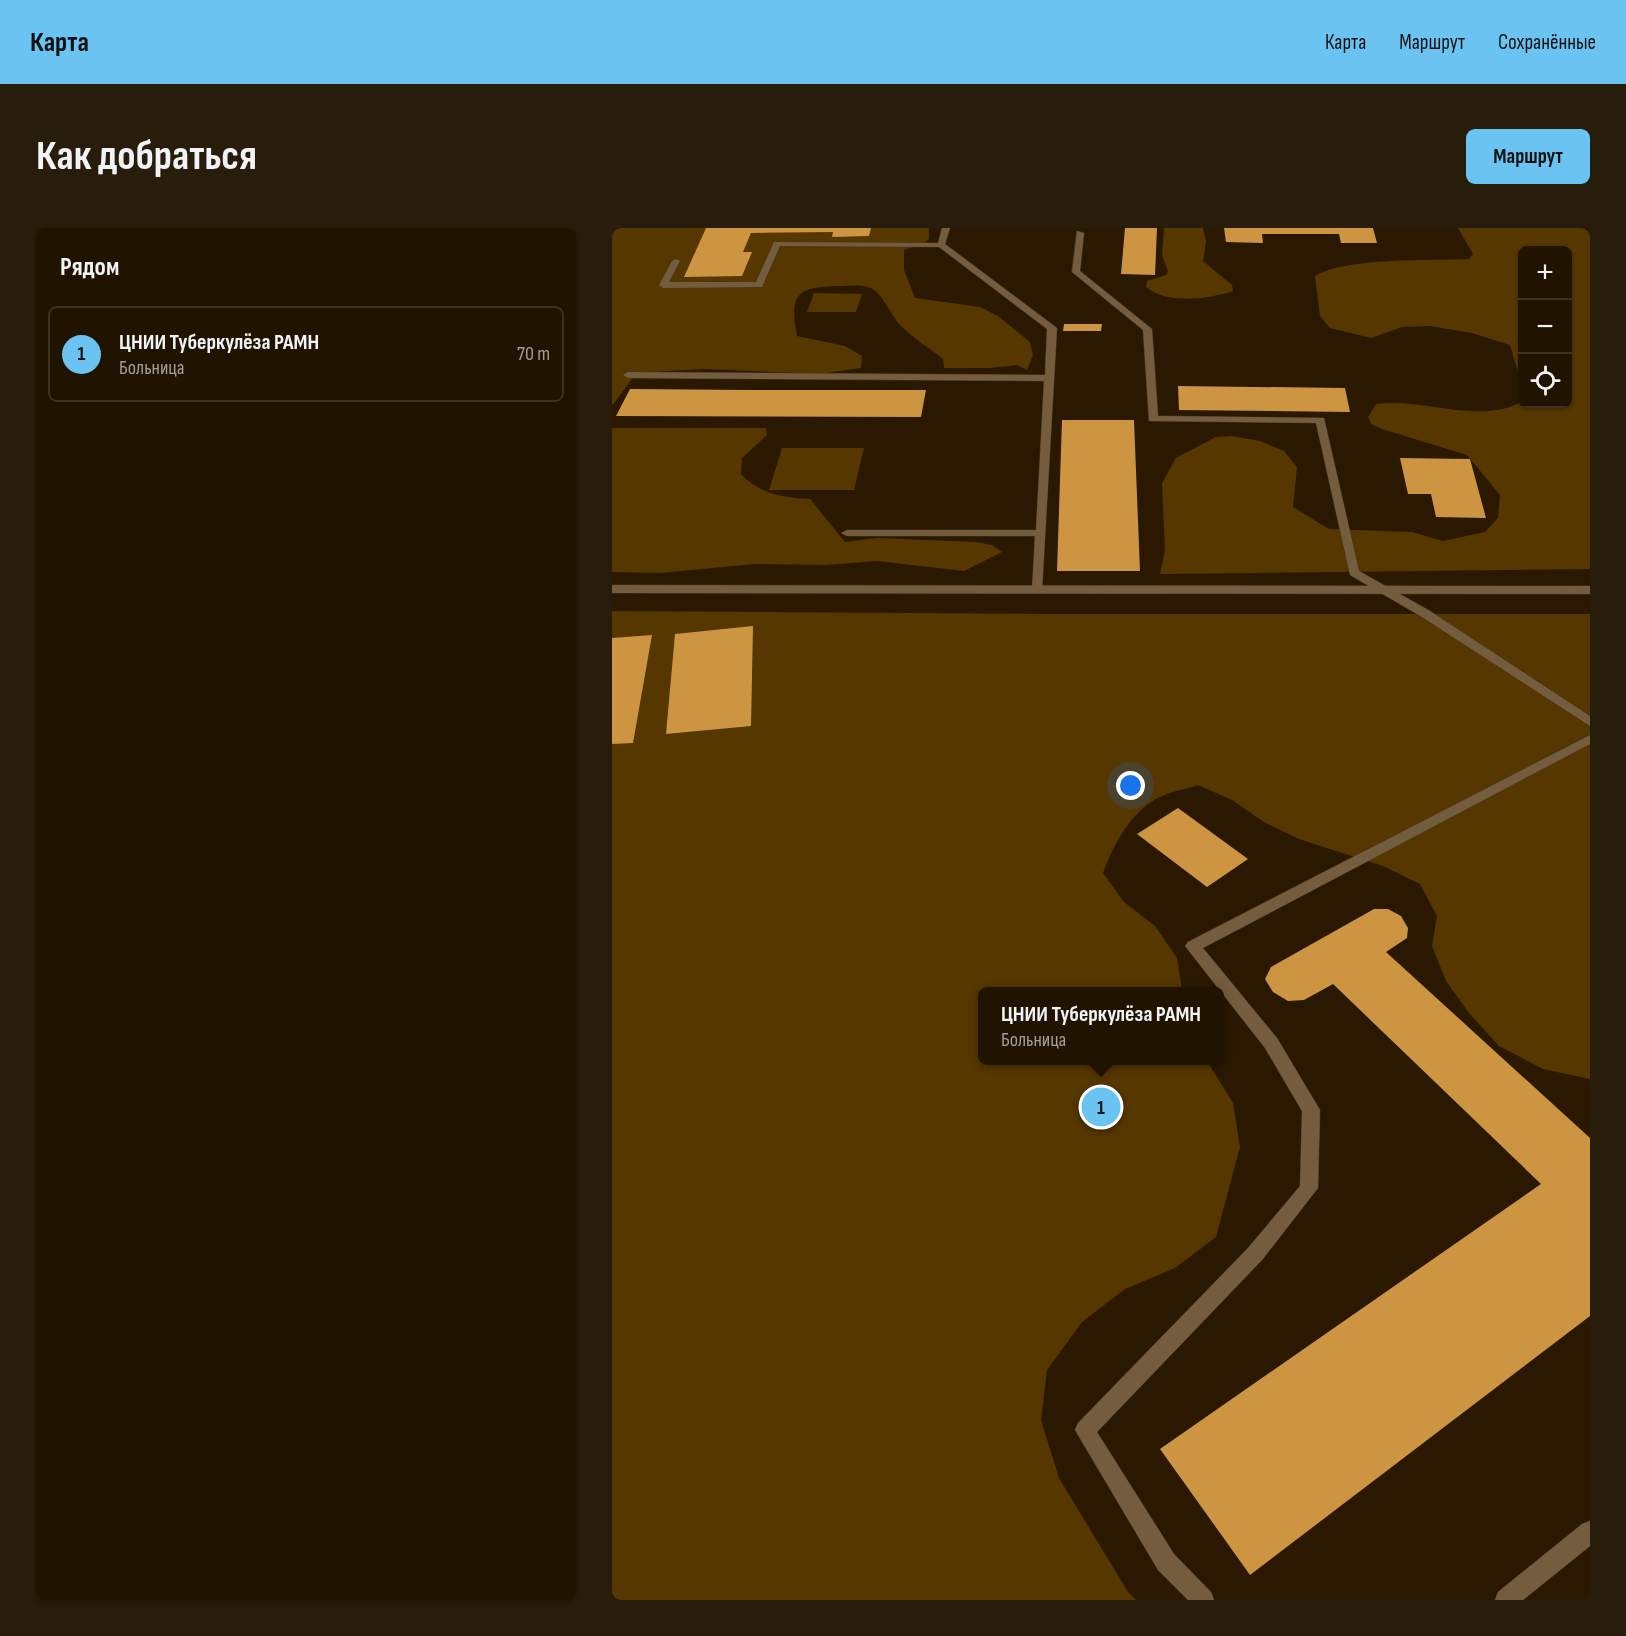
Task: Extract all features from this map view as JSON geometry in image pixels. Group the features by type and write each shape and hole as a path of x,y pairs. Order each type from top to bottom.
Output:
{"street":[{"path":"941,245 946,228"},
{"path":"1080,233 1076,272 1147,329 1153,419 1320,420 1354,573 1426,614 1590,722"},
{"path":"676,261 663,285 759,285 777,244 941,245 1052,328 1038,589"},
{"path":"628,375 1049,378"},
{"path":"847,533 1041,533"},
{"path":"612,589 1590,590"},
{"path":"1203,1600 1166,1562 1085,1430 1255,1254 1309,1188 1311,1110 1271,1043 1193,946 1590,739"},
{"path":"1506,1600 1590,1532"}],"shaded area":[{"path":"612,228 929,228 929,239 904,250 904,270 915,298 980,307 998,316 1030,342 1033,355 1027,370 1017,365 989,368 944,368 943,359 902,327 876,291 859,286 813,288 805,291 796,302 794,311 797,336 845,346 862,356 861,368 819,374 705,369 648,372 634,376 612,406"},
{"path":"1164,228 1203,228 1206,241 1203,261 1232,285 1233,291 1188,299 1165,296 1146,287 1147,281 1166,275 1168,271 1162,255"},
{"path":"1458,228 1590,228 1590,569 1160,574 1165,550 1162,483 1176,458 1216,437 1231,436 1260,441 1284,451 1297,467 1293,507 1329,529 1412,532 1443,541 1485,532 1498,518 1500,495 1467,455 1382,429 1371,424 1368,417 1376,404 1393,403 1465,411 1501,409 1518,404 1518,408 1572,408 1572,246 1518,246 1518,372 1510,345 1472,333 1430,326 1402,327 1371,338 1330,328 1320,316 1315,276 1329,270 1367,263 1469,259 1473,254"},
{"path":"814,293 862,294 856,312 807,312"},
{"path":"612,428 766,428 767,435 742,458 741,474 756,486 773,494 810,499 845,542 877,538 976,542 992,545 1002,552 964,571 877,561 825,565 754,564 660,573 612,572"},
{"path":"782,448 864,448 854,490 769,490"},
{"path":"612,611 1590,614 1590,1079 1543,1069 1499,1046 1469,1013 1446,981 1432,946 1437,916 1420,884 1383,866 1299,839 1264,822 1232,800 1198,785 1162,796 1141,810 1118,840 1103,873 1124,902 1155,926 1177,958 1181,987 978,987 978,1065 1209,1065 1233,1103 1240,1147 1216,1237 1175,1268 1125,1289 1082,1322 1047,1370 1041,1420 1059,1478 1128,1592 1136,1600 612,1600"}],"building":[{"path":"706,228 871,228 869,236 832,237 833,232 751,233 743,252 752,252 742,276 684,277"},
{"path":"1125,228 1157,228 1155,275 1121,274"},
{"path":"1224,228 1373,228 1377,243 1341,243 1339,234 1262,234 1263,243 1226,242"},
{"path":"1064,324 1102,324 1101,331 1063,331"},
{"path":"1178,386 1345,388 1350,412 1179,410"},
{"path":"630,389 926,390 921,417 616,416"},
{"path":"1062,420 1134,420 1140,571 1057,571"},
{"path":"1400,458 1470,459 1486,518 1436,517 1431,494 1408,494"},
{"path":"753,626 751,726 666,734 675,634"},
{"path":"652,635 633,743 612,744 612,638"},
{"path":"1178,808 1248,859 1207,887 1137,834"},
{"path":"1374,909 1388,909 1401,916 1408,928 1407,938 1386,952 1590,1138 1590,1316 1250,1575 1160,1449 1541,1184 1333,984 1304,1000 1288,1001 1273,992 1265,979 1271,967"}],"place":[{"name":"ЦНИИ Туберкулёза РАМН","path":"1101,1107"}]}
